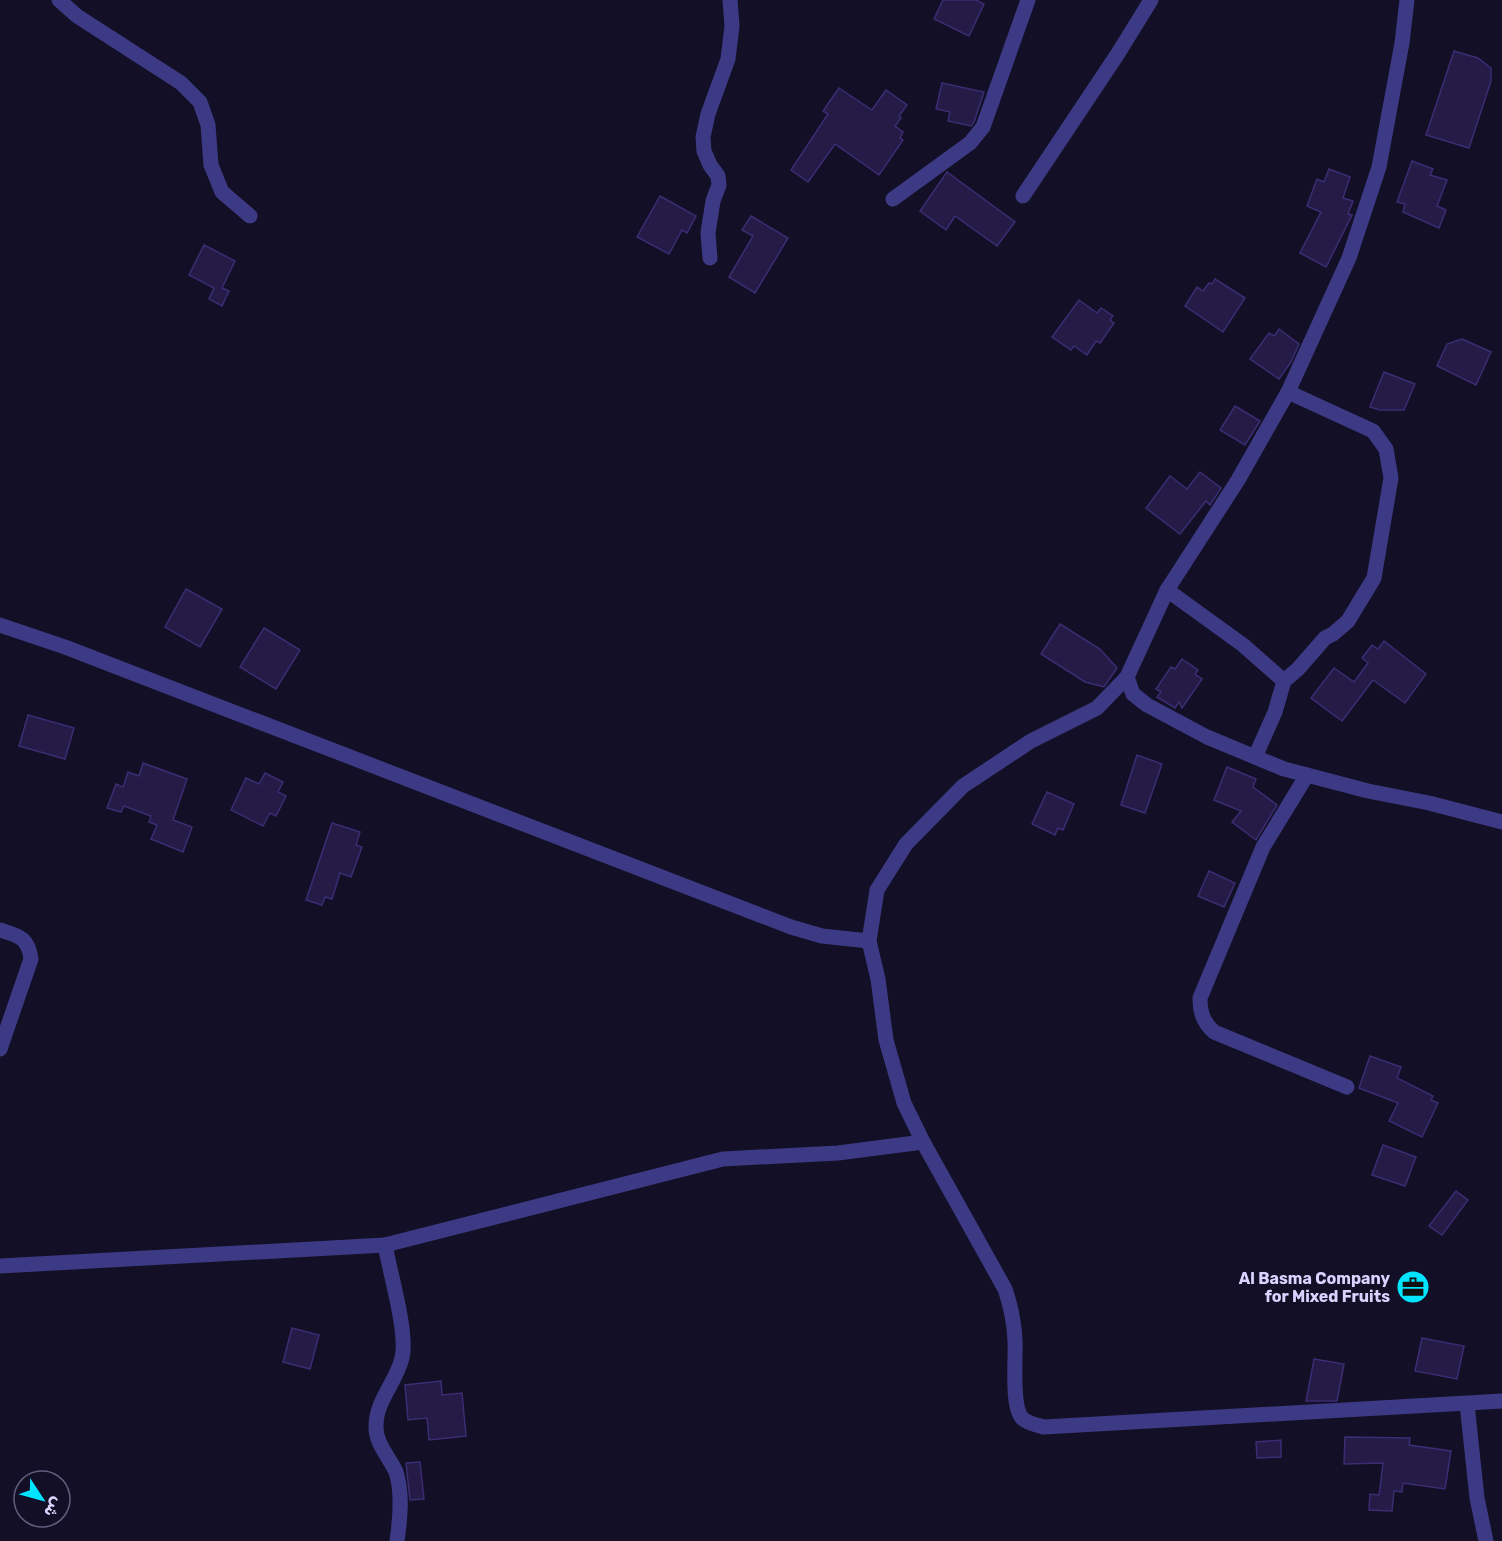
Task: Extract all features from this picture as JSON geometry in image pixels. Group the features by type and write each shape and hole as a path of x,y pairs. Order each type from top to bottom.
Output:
{"street":[{"path":"59,0 77,16 181,83 200,102 208,125 211,165 222,192 250,216"},
{"path":"710,258 708,233 713,201 719,185 718,176 704,151 703,137 708,114 728,59 732,26 730,0"},
{"path":"893,199 970,143 983,127 1028,0"},
{"path":"1023,196 1151,0"},
{"path":"1407,0 1402,43 1379,167 1349,258 1288,392 1238,480 1167,590 1127,678 1097,708 1031,741 963,786 906,844 877,890 869,941 878,979 886,1040 904,1103 923,1142 1005,1289 1012,1311 1016,1339 1016,1406 1021,1418 1030,1424 1044,1427 1502,1401"},
{"path":"1255,757 1275,712 1284,681 1298,669 1324,638 1333,634 1348,621 1374,578 1391,478 1386,449 1373,431 1288,392"},
{"path":"1167,590 1227,633 1284,681"},
{"path":"0,625 97,660 791,927 822,936 869,941"},
{"path":"1127,678 1133,694 1147,705 1207,737 1284,769 1502,822"},
{"path":"1306,775 1263,847 1200,998 1200,1008 1202,1017 1214,1032 1347,1087"},
{"path":"0,930 21,937 29,947 31,958 0,1049"},
{"path":"0,1266 385,1245 723,1160 838,1153 923,1142"},
{"path":"385,1245 403,1336 403,1356 398,1371 378,1408 375,1429 395,1471 400,1489 397,1541"},
{"path":"1467,1404 1477,1498 1486,1541"}],"building":[{"path":"943,0 976,0 984,4 969,36 934,19"},
{"path":"1454,51 1478,58 1491,68 1491,81 1469,148 1426,135"},
{"path":"942,83 984,92 971,126 948,121 950,112 936,109"},
{"path":"839,88 872,110 886,90 907,105 895,126 903,132 900,138 903,140 879,175 835,144 808,182 791,170 828,114 823,111"},
{"path":"1412,161 1433,169 1430,175 1447,180 1437,206 1446,210 1439,228 1403,212 1405,204 1397,202"},
{"path":"1329,169 1350,177 1343,198 1353,201 1348,214 1352,215 1326,267 1300,253 1321,212 1307,206 1317,179 1324,182"},
{"path":"947,172 1015,222 997,246 955,216 946,230 920,211"},
{"path":"660,196 696,216 687,233 682,230 669,254 637,237"},
{"path":"751,216 788,238 755,293 729,277 753,236 742,230"},
{"path":"204,245 235,261 222,288 229,291 222,306 209,299 214,288 189,275"},
{"path":"1215,279 1245,298 1223,332 1185,306 1197,287 1203,291"},
{"path":"1079,300 1097,313 1101,308 1113,316 1110,320 1114,323 1100,343 1096,341 1087,355 1074,346 1071,350 1052,337"},
{"path":"1279,329 1299,344 1291,362 1279,379 1250,359 1269,333 1274,336"},
{"path":"1462,339 1491,352 1476,385 1437,366 1447,344"},
{"path":"1384,372 1415,384 1404,410 1380,410 1370,407"},
{"path":"1235,406 1260,421 1245,445 1220,430"},
{"path":"1200,472 1221,488 1210,505 1206,501 1180,534 1146,508 1170,476 1187,489"},
{"path":"186,589 222,609 200,647 165,627"},
{"path":"1060,624 1100,649 1117,668 1104,687 1085,682 1041,654"},
{"path":"264,628 300,650 276,689 240,667"},
{"path":"1384,641 1426,674 1405,703 1373,680 1342,721 1311,698 1334,668 1354,682 1368,663 1362,658 1372,645 1378,649"},
{"path":"1182,659 1198,670 1195,674 1202,679 1182,708 1179,702 1175,708 1157,697 1161,692 1156,689 1171,667 1175,669"},
{"path":"28,715 74,728 65,759 19,746"},
{"path":"1137,755 1162,764 1145,813 1121,805"},
{"path":"143,763 187,779 173,820 192,827 183,852 151,839 157,825 149,822 151,816 124,806 121,812 107,808 116,784 123,787 128,772 139,776"},
{"path":"1227,767 1256,779 1253,787 1277,805 1256,840 1232,822 1241,811 1214,800"},
{"path":"265,773 283,782 278,792 286,796 276,816 270,813 263,826 231,810 246,778 259,784"},
{"path":"1047,792 1074,804 1063,830 1058,828 1055,835 1032,824"},
{"path":"332,823 360,832 356,845 362,847 351,877 340,873 332,899 325,897 322,905 306,900"},
{"path":"1209,871 1235,883 1224,907 1198,896"},
{"path":"1370,1056 1401,1067 1397,1078 1433,1096 1431,1100 1438,1103 1422,1137 1389,1121 1398,1103 1359,1088"},
{"path":"1383,1145 1416,1157 1405,1186 1372,1175"},
{"path":"1456,1191 1468,1200 1442,1235 1429,1226"},
{"path":"292,1328 319,1335 310,1369 283,1362"},
{"path":"1422,1338 1464,1346 1457,1379 1415,1371"},
{"path":"1314,1359 1344,1364 1337,1401 1306,1401"},
{"path":"441,1381 442,1395 462,1393 466,1436 429,1440 427,1418 408,1420 405,1385"},
{"path":"1345,1437 1410,1438 1409,1445 1451,1451 1445,1489 1403,1483 1402,1492 1394,1491 1392,1511 1369,1510 1370,1494 1379,1495 1383,1463 1344,1464"},
{"path":"1281,1440 1281,1457 1257,1458 1256,1442"},
{"path":"420,1462 424,1499 410,1500 406,1463"}],"place":[{"name":"Al Basma Company for Mixed Fruits","path":"1413,1287"}]}
